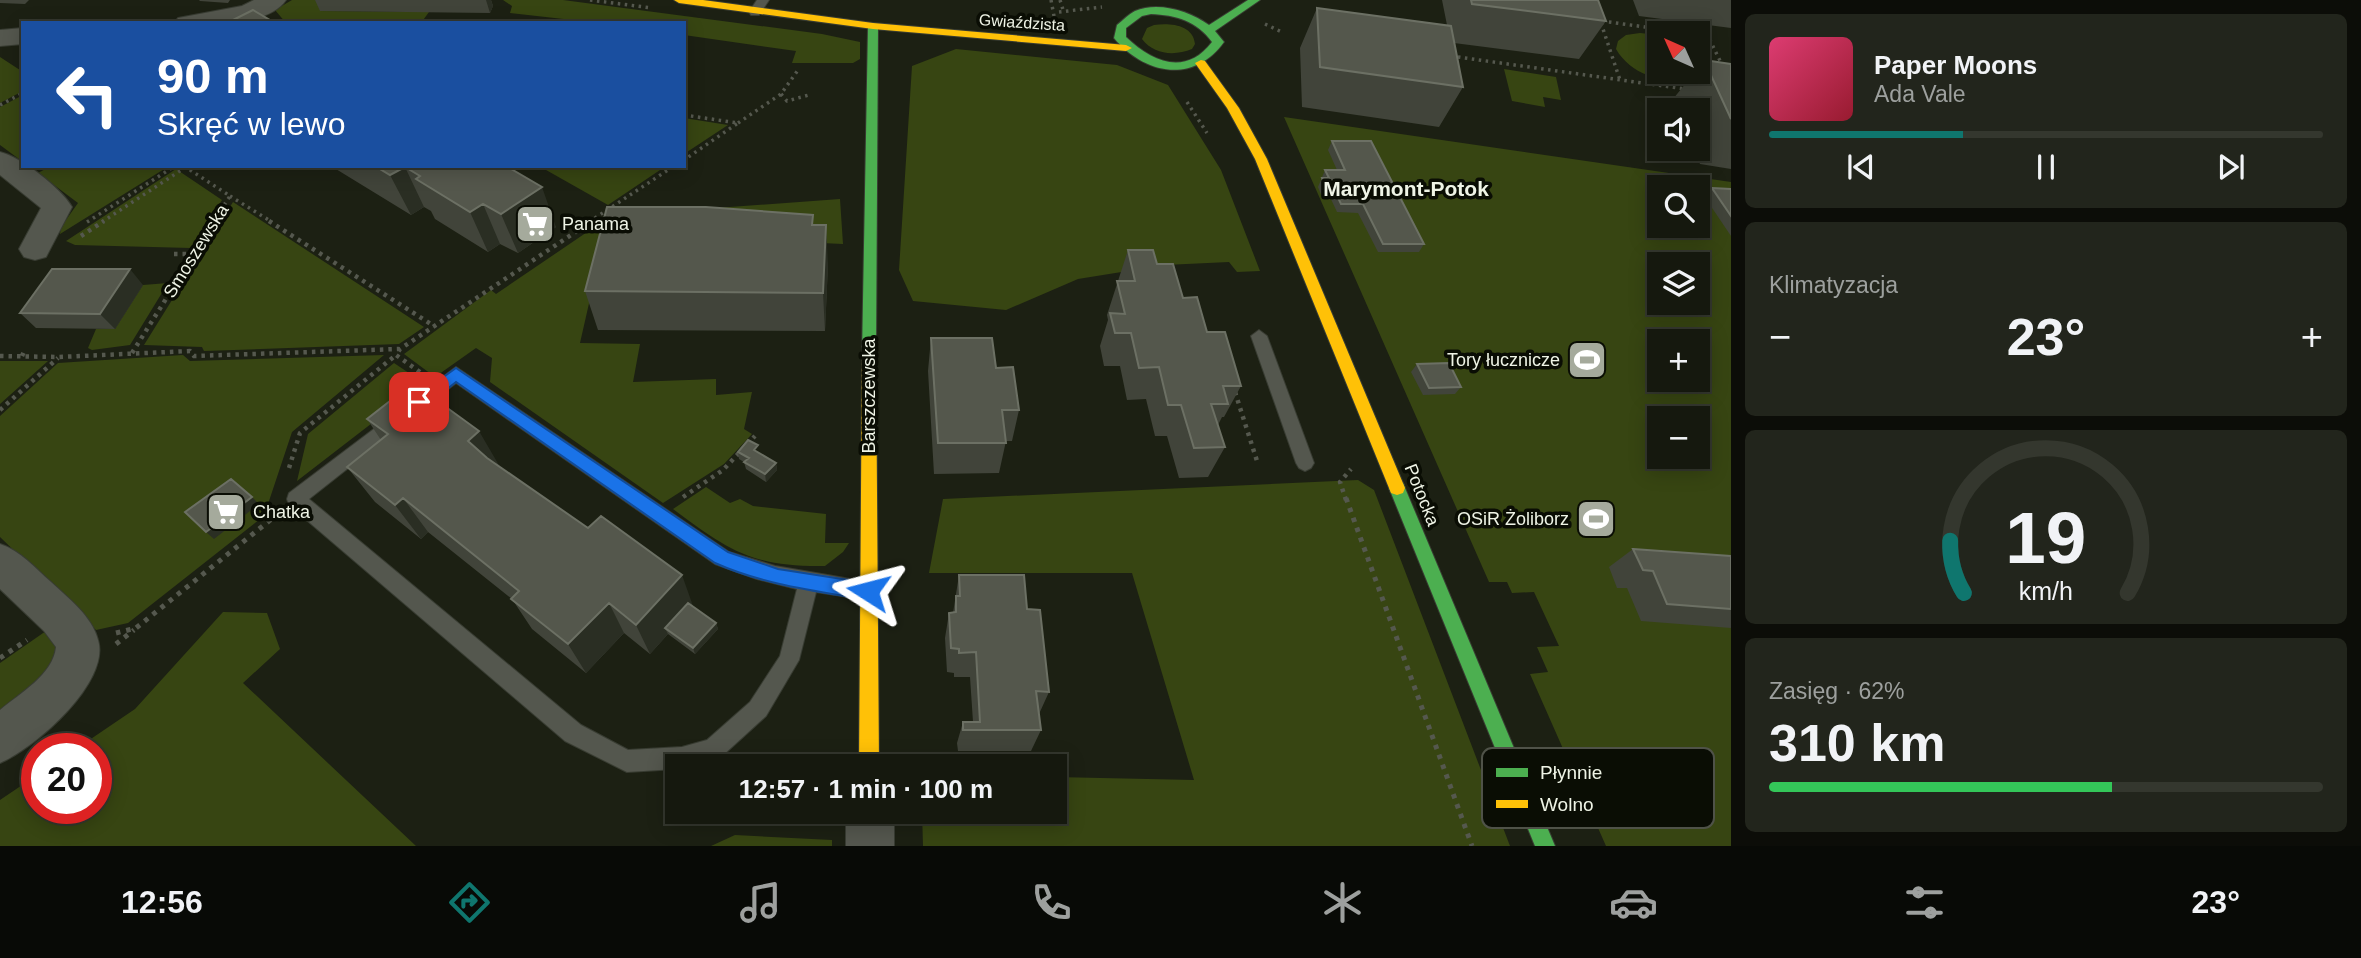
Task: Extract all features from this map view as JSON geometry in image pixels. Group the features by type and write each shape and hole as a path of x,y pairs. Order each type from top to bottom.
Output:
{"street":[{"path":"198,21 249,12 274,0"},
{"name":"Gwiaździsta","path":"679,0 759,6 873,26 1126,48"},
{"path":"1212,29 1255,0"},
{"path":"1151,11 1198,14 1212,29 1218,42 1214,54 1201,63 1172,66 1141,59 1126,48 1115,27 1138,14 1151,11"},
{"name":"Barszczewska","path":"869,754 873,26"},
{"name":"Gwiaździsta","path":"915,30 1086,28"},
{"name":"Potocka","path":"1201,63 1233,108 1261,159 1504,748"},
{"path":"1172,66 1187,91"},
{"name":"Potocka","path":"1208,102 1261,159"},
{"path":"0,161 48,196 57,207 35,249"},
{"path":"0,562 59,617 78,642 76,664 63,685 0,740"},
{"path":"870,824 870,846"},
{"name":"Potocka","path":"1538,828 1545,846"}],"lane":[{"path":"1259,336 1305,463"},
{"path":"809,582 789,660 758,709 713,749 682,758 627,761 573,733 296,499 456,374 722,558 749,570 868,591"}],"path":[{"path":"1060,0 1062,20"},
{"path":"1592,14 1601,21 1647,27"},
{"path":"1601,21 1620,80"},
{"path":"1273,28 1284,33"},
{"path":"1710,40 1725,72"},
{"path":"1441,54 1694,90"},
{"path":"686,159 781,94 798,70"},
{"path":"1187,91 1211,140"},
{"path":"0,105 21,94"},
{"path":"781,94 787,100 809,95"},
{"path":"686,115 738,123"},
{"path":"77,228 172,168"},
{"path":"70,243 183,168"},
{"name":"Smoszewska","path":"131,354 220,208 230,196 187,168"},
{"path":"285,480 300,433 400,349 671,168"},
{"path":"230,196 434,326"},
{"path":"174,254 194,254"},
{"path":"22,356 25,348"},
{"path":"0,356 59,357 190,351 194,356 400,349"},
{"path":"396,355 440,386"},
{"path":"0,410 59,357"},
{"path":"1234,387 1257,461"},
{"path":"658,514 723,470 755,436"},
{"path":"1356,463 1340,482 1472,846"},
{"path":"78,642 136,628 275,516 278,504"}],"green space":[{"path":"292,0 327,0 321,11 429,12 422,21 284,21 275,10"},
{"path":"503,0 563,0 822,34 860,42 860,59 853,63 792,63 796,51 686,35 686,21 581,21 510,13 512,6"},
{"path":"1154,25 1179,26 1190,32 1195,44 1192,49 1179,53 1165,53 1152,48 1142,39 1147,28"},
{"path":"1647,34 1647,75 1630,65 1616,49 1618,41 1626,35"},
{"path":"956,49 1117,65 1168,85 1221,170 1260,271 1237,272 1229,262 1165,265 1078,279 1006,310 913,301 899,270 912,66"},
{"path":"0,57 21,71 21,92 0,103"},
{"path":"1504,69 1556,77 1561,100 1543,97 1545,107 1512,101"},
{"path":"21,96 21,161 0,145 0,107"},
{"name":"OSiR Żoliborz","path":"1284,117 1683,175 1647,175 1647,238 1710,238 1710,179 1731,182 1731,846 1606,846 1598,828 1714,828 1714,748 1563,748 1530,674 1548,672 1537,647 1559,646 1534,592 1512,593 1507,582 1489,582"},
{"path":"686,118 728,125 686,153"},
{"path":"47,168 166,168 60,234 61,227 78,203 38,173"},
{"path":"543,168 663,168 608,205"},
{"path":"176,169 222,200 191,248 75,245 66,241"},
{"path":"840,199 843,244 605,233 580,343 640,344 633,382 716,379 716,395 752,392 744,429 752,434 724,464 663,503 490,382 492,358 476,348 435,377 404,354 491,290 496,294 596,226 605,232 633,214"},
{"path":"233,202 424,327 399,344 204,351 202,347 144,345"},
{"path":"168,283 130,345 92,350 88,348 96,329 115,329 143,285"},
{"path":"183,355 190,361 384,355 292,432 264,516 128,623 96,630 0,537 0,416 58,363"},
{"path":"0,361 48,361 0,404"},
{"path":"394,363 424,383 297,481 308,434"},
{"path":"1358,480 1374,490 1482,773 1482,828 1503,828 1510,846 923,846 922,824 1067,824 1067,777 1194,780 1132,573 929,573 943,499"},
{"path":"706,487 730,503 740,499 753,506 826,514 825,543 849,543 843,552 825,566 779,563 743,554 710,536 673,509"},
{"path":"223,612 267,613 280,649 243,683 416,846 0,846 0,800 21,786 21,824 112,824 112,733 100,733 135,709"},
{"path":"46,631 59,648 56,669 0,726 0,663"},
{"path":"735,835 832,840 832,846 711,846"}],"building":[{"path":"1471,0 1598,0 1606,21 1472,4"},
{"path":"1317,8 1451,26 1463,87 1320,67"},
{"path":"253,10 272,21 231,21"},
{"path":"1710,61 1731,64 1731,119 1710,73"},
{"path":"1332,141 1371,141 1424,244 1383,244 1363,204 1341,204 1334,189 1326,189 1322,178 1329,178 1325,170 1345,170"},
{"path":"378,168 403,168 390,175"},
{"path":"407,168 509,168 542,187 501,214 483,204 470,212 416,179 420,176"},
{"path":"1712,188 1731,189 1731,216"},
{"path":"607,207 706,207 813,215 812,225 826,225 823,293 585,291"},
{"path":"1128,250 1153,250 1157,264 1173,264 1183,298 1197,297 1207,332 1225,332 1241,386 1223,386 1228,404 1211,404 1225,447 1194,448 1181,405 1168,405 1159,367 1139,368 1131,333 1115,333 1110,313 1125,314 1117,281 1135,281"},
{"path":"52,269 130,269 100,314 20,313"},
{"path":"931,338 992,338 996,368 1013,367 1019,410 1002,410 1006,443 938,443"},
{"path":"1449,363 1461,387 1429,388 1417,364"},
{"path":"413,383 479,431 468,441 487,458 588,528 601,516 682,575 636,625 609,603 568,644 511,599 519,591 403,498 395,505 347,467 388,434 367,419"},
{"path":"748,440 758,445 754,450 776,463 765,474 744,462 749,458 738,452"},
{"name":"Chatka","path":"231,479 252,497 206,532 185,512"},
{"path":"1633,549 1731,556 1731,609 1667,604 1653,571 1643,570"},
{"path":"959,575 1024,575 1027,609 1040,610 1049,692 1036,691 1041,730 963,730 963,722 980,722 976,652 959,653 959,649 951,648 949,613 956,612 956,596 960,596"},
{"path":"688,603 716,623 693,648 665,628"}],"traffic: fast":[{"path":"1211,29 1255,0"},
{"path":"1151,11 1171,12 1189,17 1212,33 1218,42 1209,55 1184,66 1170,66 1143,57 1120,38 1121,27 1138,14 1151,11"},
{"path":"869,355 873,26"},
{"path":"1397,488 1504,748"},
{"path":"1538,828 1545,846"}],"traffic: slow":[{"path":"679,0 873,26 1126,48"},
{"path":"1201,63 1233,108 1261,159 1397,488"},
{"path":"869,355 869,754"}],"place":[{"name":"Panama","path":"535,224"},
{"name":"Tory łucznicze","path":"1587,360"},
{"name":"Chatka","path":"226,512"},
{"name":"OSiR Żoliborz","path":"1596,519"}],"district":[{"name":"Marymont-Potok","path":"1406,189"}],"route":[{"path":"419,402 456,374 722,558 749,570 778,577 868,591"}]}
